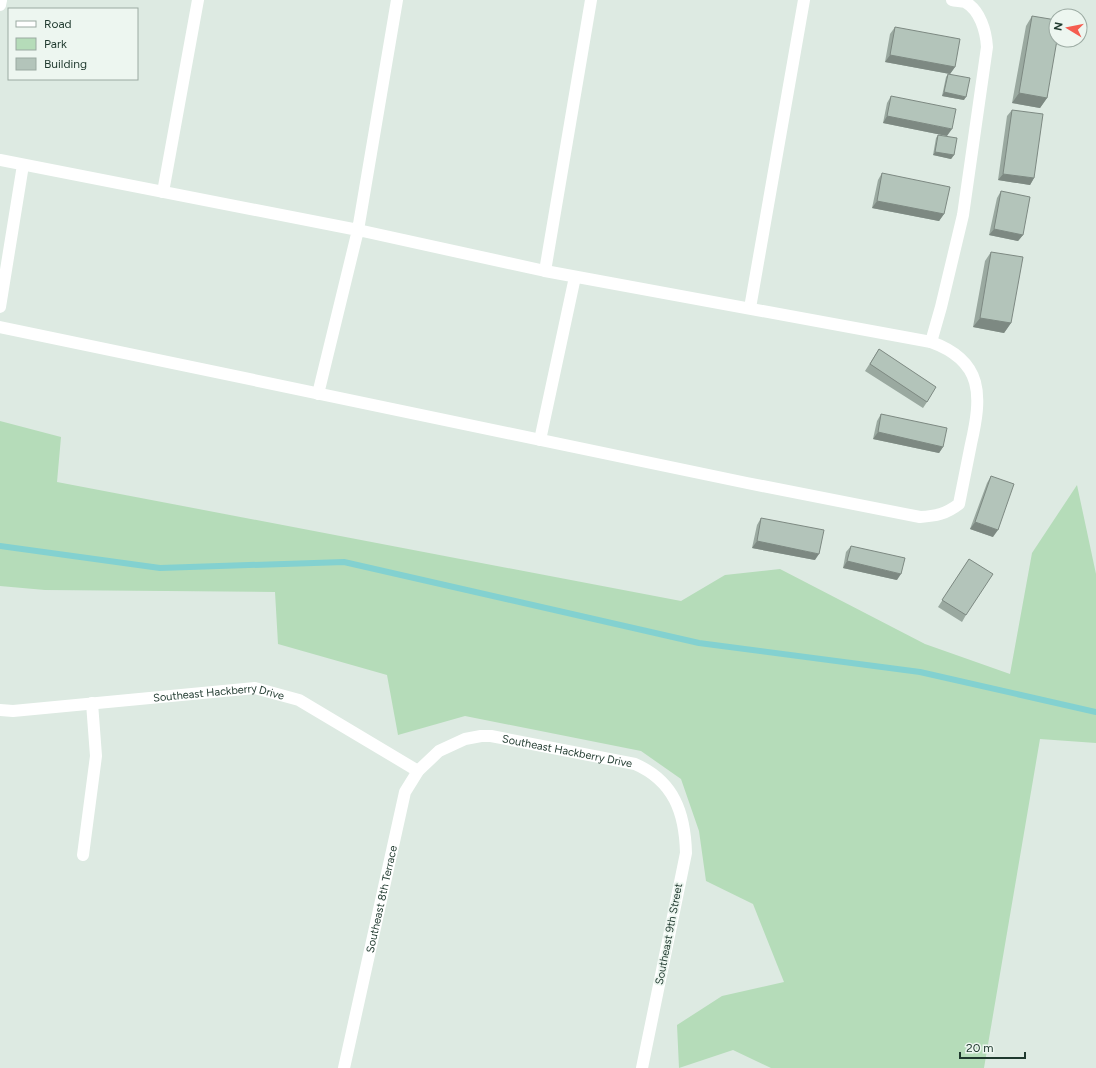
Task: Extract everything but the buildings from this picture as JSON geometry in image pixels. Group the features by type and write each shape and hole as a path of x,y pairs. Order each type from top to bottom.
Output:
{"street":[{"path":"0,5 1,0"},
{"path":"164,192 198,0"},
{"path":"318,394 358,230 397,0"},
{"path":"545,271 591,0"},
{"path":"750,308 804,0"},
{"path":"931,342 942,307 963,214 987,47 986,34 979,16 965,2 952,0"},
{"path":"0,160 358,230 545,271 931,342 946,347 960,357 971,370 977,385 978,412 958,504 948,512 935,516 920,517 540,440 0,327"},
{"path":"0,307 23,165"},
{"path":"540,440 575,276"},
{"name":"Southeast Hackberry Drive","path":"0,710 13,711 254,688 299,700 418,771"},
{"path":"83,855 96,756 92,703"},
{"name":"Southeast Hackberry Drive","path":"447,746 464,739 491,736 635,764 656,776 664,783 675,800"},
{"name":"Southeast 8th Terrace","path":"344,1068 401,803 405,792 426,761 447,746"},
{"name":"Southeast 9th Street","path":"642,1068 686,853 683,822 675,800"}],"green space":[{"path":"0,421 61,437 57,482 681,601 725,575 780,569 925,644 1010,674 1032,553 1077,485 1096,574 1096,743 1040,739 984,1068 771,1068 733,1050 679,1068 677,1025 722,996 784,982 753,904 706,881 699,831 681,779 641,751 465,716 398,735 387,675 278,644 275,592 45,590 0,586"}],"waterway":[{"path":"0,546 160,568 344,562 699,643 920,672 1096,712"}]}
